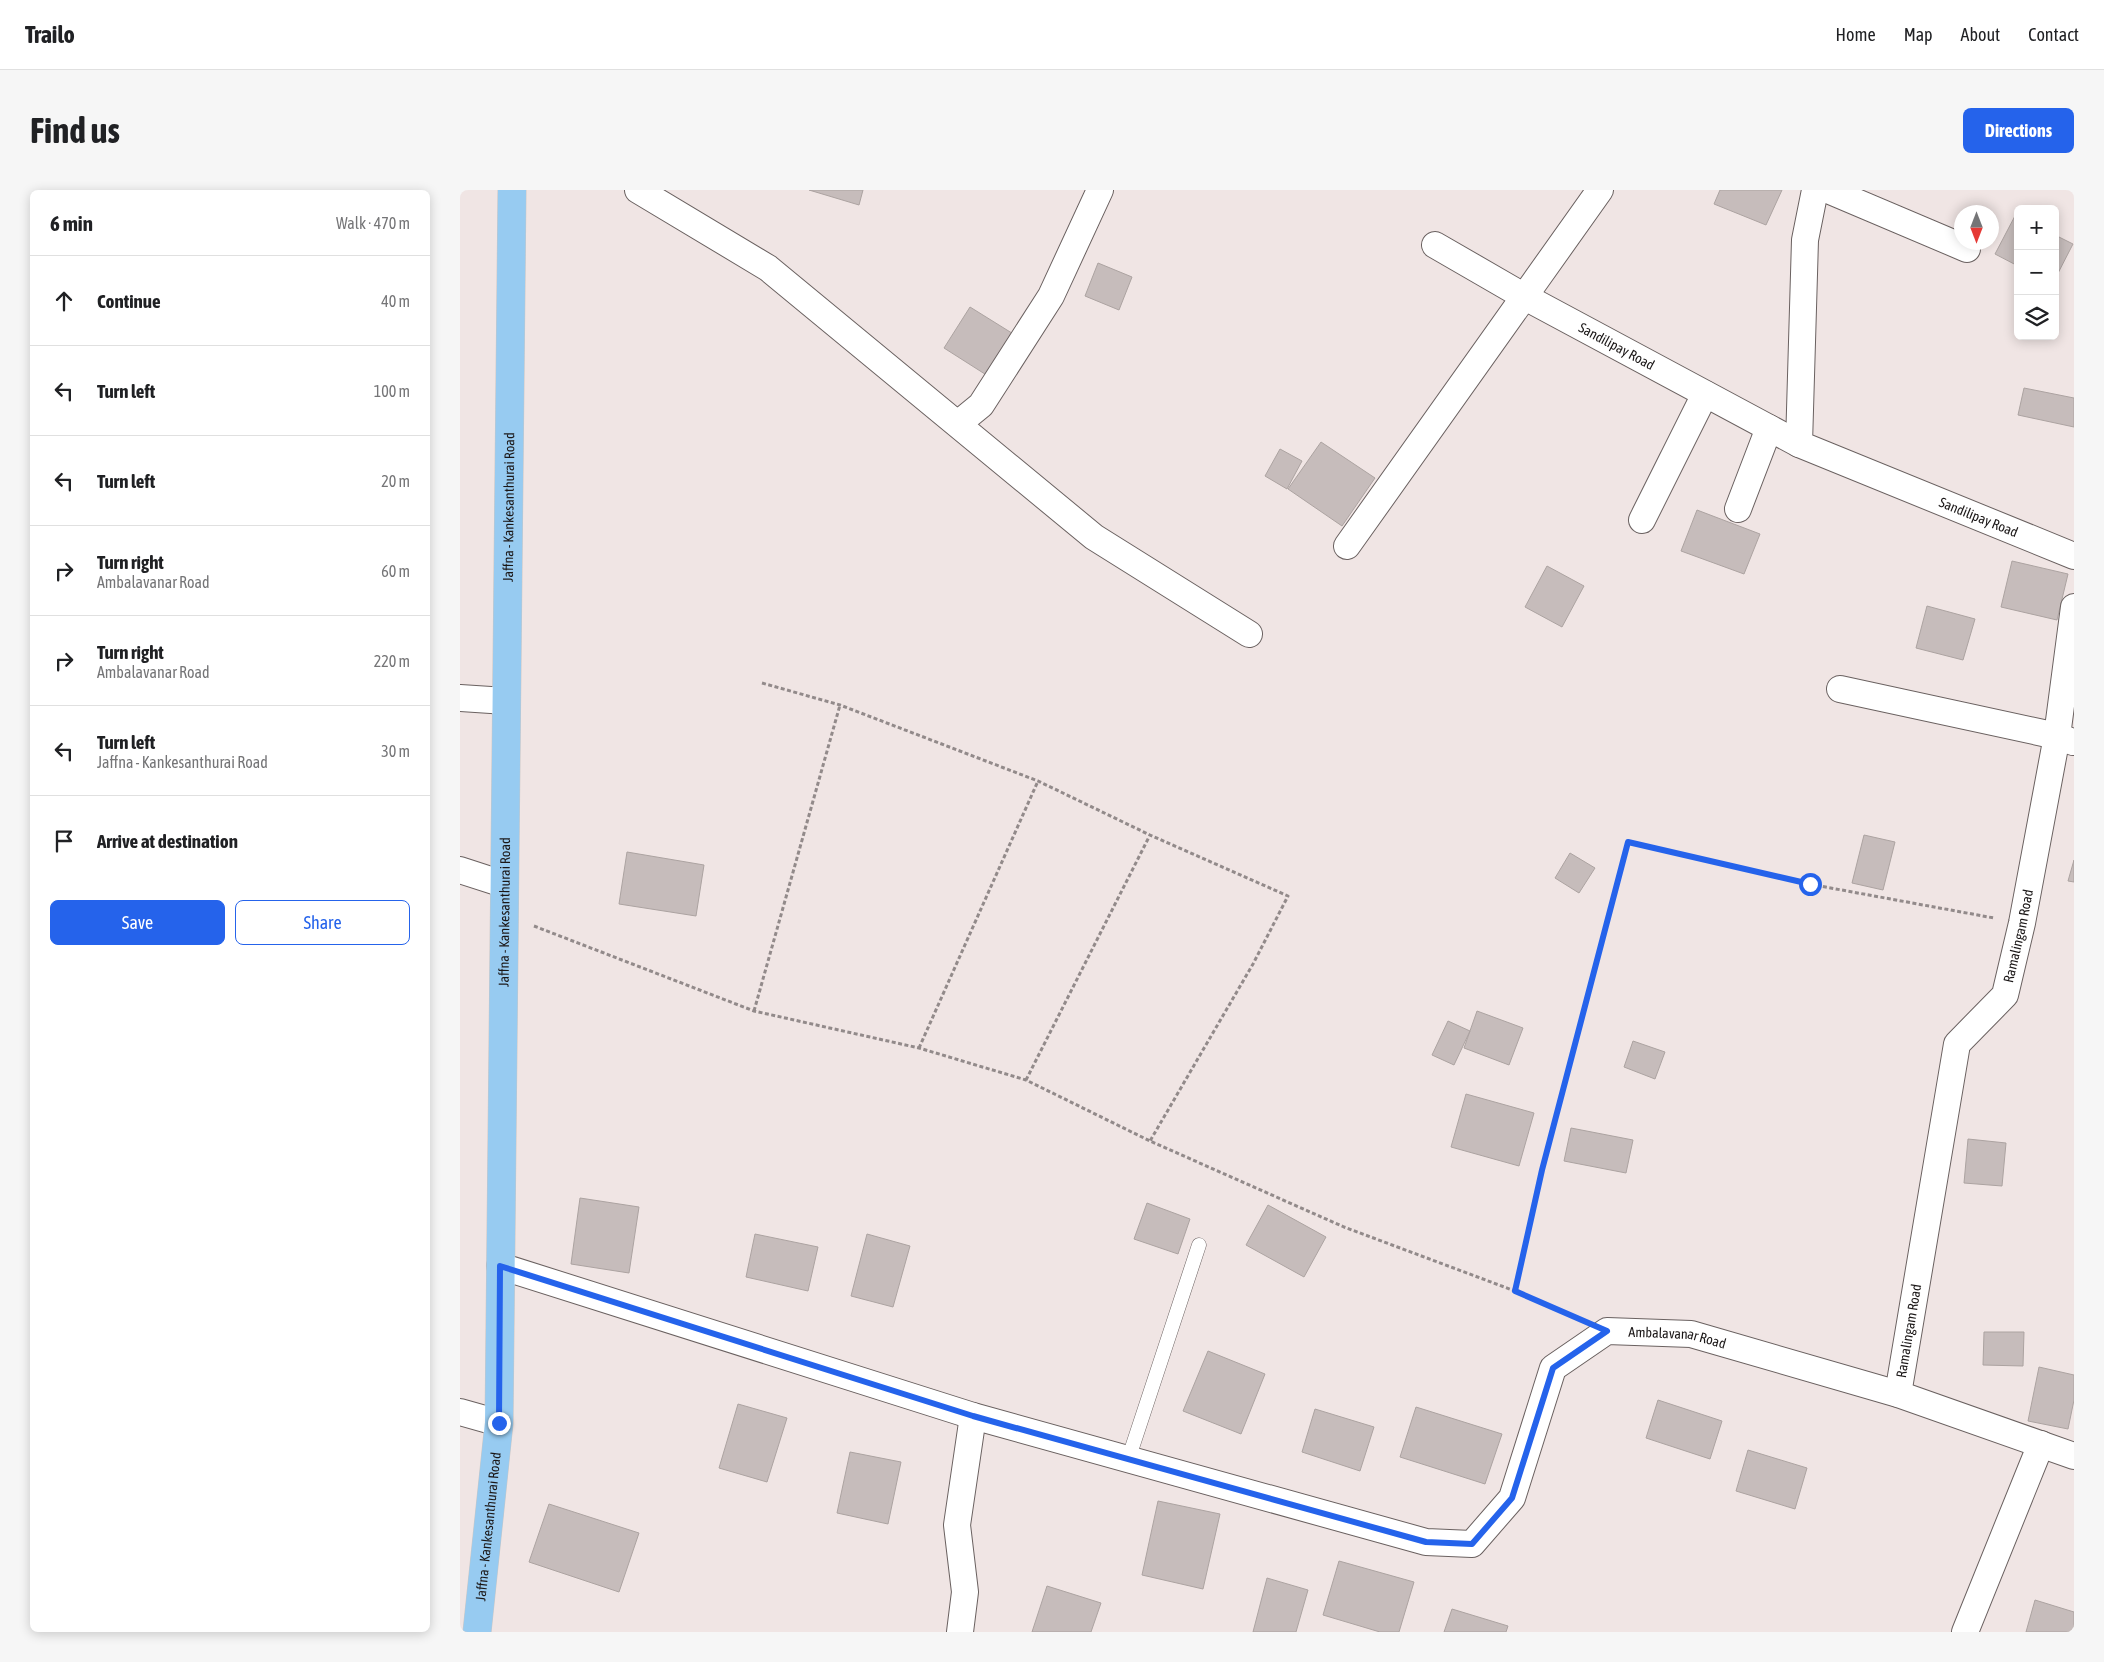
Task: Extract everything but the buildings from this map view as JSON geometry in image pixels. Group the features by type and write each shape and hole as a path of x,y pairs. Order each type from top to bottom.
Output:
{"main road":[{"name":"Jaffna - Kankesanthurai Road","path":"477,1632 499,1423 512,190"}],"street":[{"path":"638,190 768,268 959,423 1094,537 1249,634"},
{"path":"959,423 981,405 1051,296 1100,190"},
{"path":"1346,546 1600,190"},
{"path":"1799,444 1805,240 1814,190"},
{"path":"1828,190 1954,245"},
{"name":"Sandilipay Road","path":"1434,245 1525,297 1799,444 2074,556"},
{"path":"1642,520 1705,394"},
{"path":"1738,509 1769,428"},
{"name":"Ramalingam Road","path":"1898,1394 1957,1044 2005,995 2065,740 2074,608"},
{"path":"1840,689 2065,740"},
{"path":"460,698 506,701"},
{"path":"460,870 504,884"},
{"path":"500,1266 973,1416 1426,1542 1472,1544 1512,1498 1553,1368 1607,1331"},
{"name":"Ambalavanar Road","path":"1607,1331 1691,1334 1898,1394 2074,1456"},
{"path":"460,1412 499,1423"},
{"path":"960,1632 965,1592 957,1525 973,1416"},
{"path":"1965,1632 2041,1444"}],"lane":[{"path":"1128,1460 1199,1245"}],"path":[{"path":"762,683 840,705 1038,781 1150,835 1288,896 1253,964 1150,1141"},
{"path":"754,1011 840,705"},
{"path":"919,1048 1038,781"},
{"path":"1026,1080 1150,835"},
{"path":"1515,1291 1542,1170 1628,842 1810,884 2022,923"},
{"path":"504,914 754,1011 919,1048 1026,1080 1150,1141 1344,1227 1515,1291 1607,1331"}],"route":[{"path":"499,1423 500,1266 973,1416 1426,1542 1472,1544 1512,1498 1553,1368 1607,1331 1515,1291 1542,1170 1628,842 1810,884"}]}
